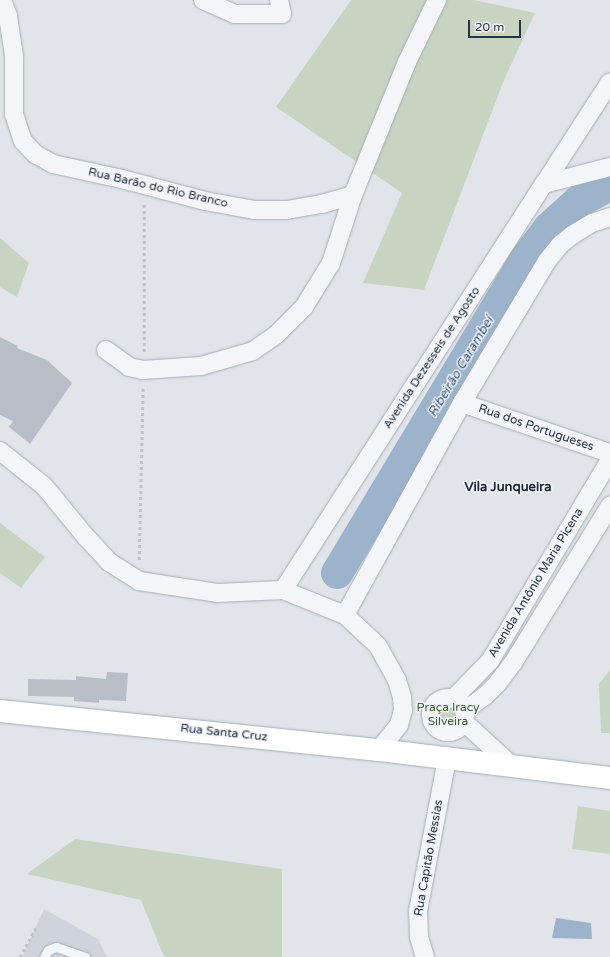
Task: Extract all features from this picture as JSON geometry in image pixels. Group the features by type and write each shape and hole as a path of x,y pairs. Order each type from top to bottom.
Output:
{"main road":[{"name":"Rua Santa Cruz","path":"0,711 378,750 610,778"}],"street":[{"name":"Rua Barão do Rio Branco","path":"2,0 8,16 14,56 14,114 23,141 35,154 53,164 122,179 205,201 255,210 287,210 322,204 353,195"},
{"path":"203,0 234,14 282,14 279,0"},
{"path":"106,350 129,367 152,370 201,366 253,351 277,334 304,307 331,263 353,195 407,62 437,0"},
{"name":"Avenida Dezesseis de Agosto","path":"283,590 610,82"},
{"path":"544,184 610,167"},
{"path":"345,615 462,403 547,261 561,244 572,235 592,223 610,217"},
{"name":"Rua dos Portugueses","path":"462,403 610,453"},
{"path":"0,451 44,486 86,537 109,562 139,581 217,593 283,590 345,615 378,646 397,680 404,710 399,726 378,750"},
{"name":"Avenida Antônio Maria Picena","path":"460,711 610,460"},
{"name":"Avenida Antônio Maria Picena","path":"460,711 485,696 497,684 513,663 610,506"},
{"path":"460,711 457,729 447,732 442,731 434,724 431,714 434,706 440,700 460,711 512,766"},
{"path":"404,710 431,714"},
{"name":"Rua Capitão Messias","path":"425,957 419,937 418,911 447,759"}],"lane":[{"path":"44,957 48,950 56,947 84,957"}],"path":[{"path":"20,957 37,925"}],"shaded area":[{"path":"44,909 98,939 107,957 22,957"}],"green space":[{"path":"351,0 474,0 535,13 504,80 424,290 363,283 402,193 276,107"},
{"path":"0,238 29,263 17,297 0,287"},
{"path":"0,523 45,557 21,588 0,573"},
{"path":"610,670 610,733 601,733 599,684"},
{"name":"Praça Iracy Silveira","path":"447,702 456,706 460,715 456,724 447,728 438,724 434,715 438,706"},
{"path":"578,806 610,811 610,854 572,849"},
{"path":"75,839 282,869 282,957 164,957 141,900 27,874"}],"water":[{"path":"556,918 591,923 592,939 552,938"}],"building":[{"path":"0,337 18,346 17,348 47,360 72,383 30,444 9,427 13,421 0,415"},
{"path":"107,672 128,673 126,701 99,700 99,703 74,701 74,697 28,696 28,679 76,680 76,676 106,679"}],"waterway":[{"name":"Ribeirão Carambeí","path":"337,573 525,260 549,228 578,202 610,185"}],"district":[{"name":"Vila Junqueira","path":"508,487"}]}
